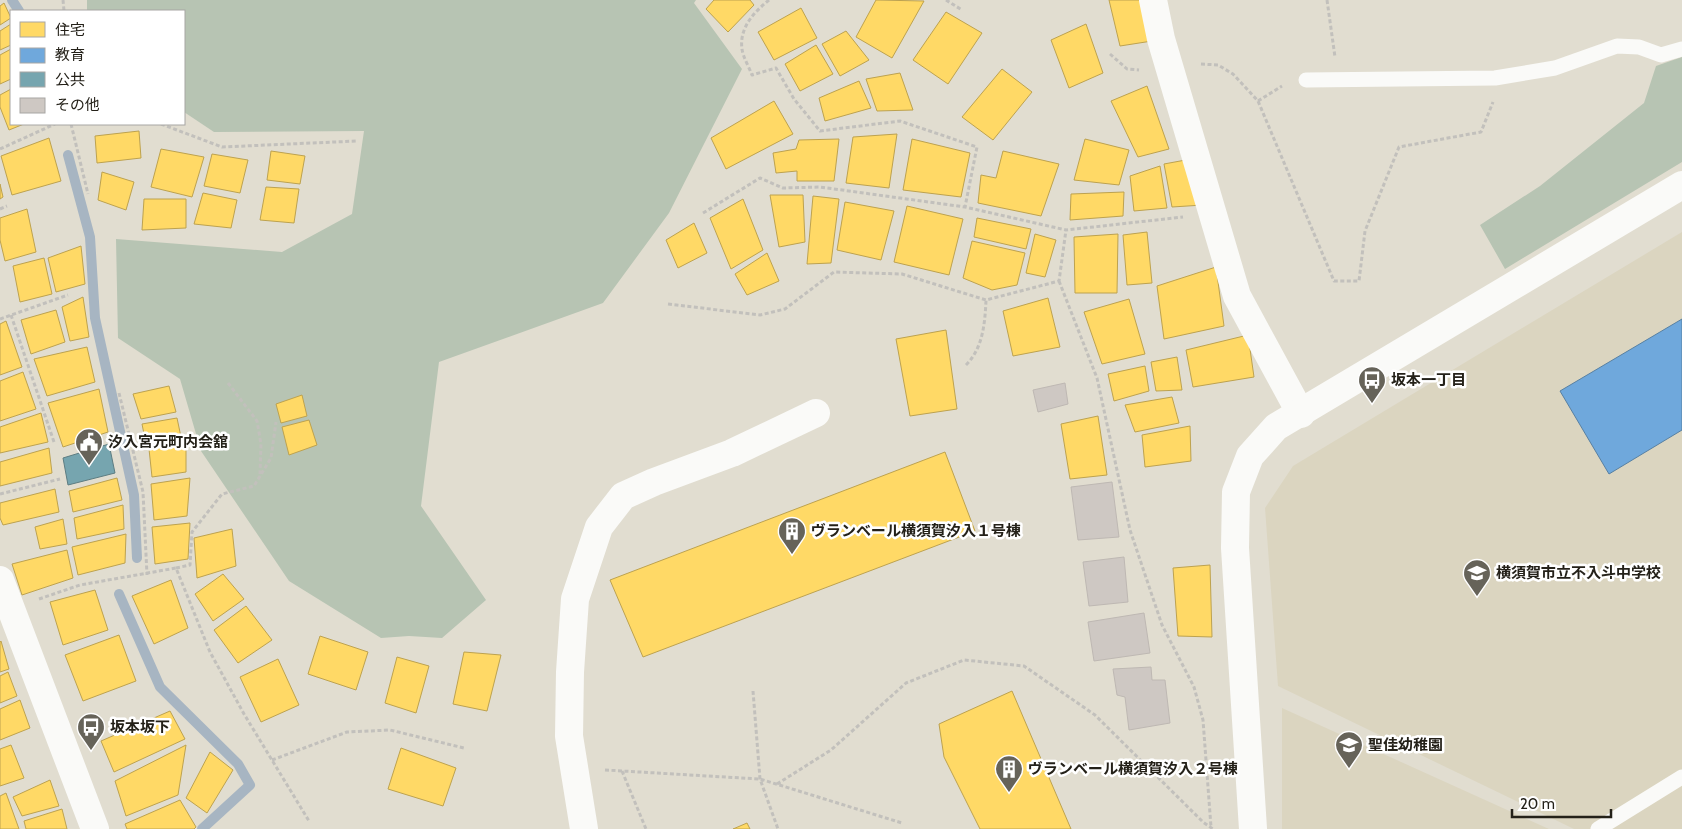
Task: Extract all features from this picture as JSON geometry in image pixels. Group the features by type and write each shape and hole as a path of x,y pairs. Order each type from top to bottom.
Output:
{"street":[{"path":"1153,0 1168,62 1237,296 1301,414"},
{"path":"1253,829 1235,548 1236,492 1250,456 1276,427 1301,414 1682,185"},
{"path":"584,829 569,736 574,598 599,527 623,496 654,482 732,453 816,413"},
{"path":"0,580 95,829"}],"lane":[{"path":"1306,80 1495,78 1555,68 1617,46 1639,47 1661,55 1682,49"},
{"path":"1598,829 1682,777"}],"path":[{"path":"769,0 755,11 744,28 742,50 752,75 776,68 794,99 820,131 900,121 977,148 964,207"},
{"path":"946,0 962,10"},
{"path":"1327,0 1338,80"},
{"path":"1110,54 1127,68"},
{"path":"1168,62 1218,65 1233,74 1258,101 1334,281 1360,281 1365,231 1399,147 1481,132 1494,99"},
{"path":"0,149 53,125"},
{"path":"71,125 88,194"},
{"path":"164,125 222,146 357,141"},
{"path":"703,213 760,178 783,188 820,187 964,207 1066,230 1214,213"},
{"path":"0,209 7,206"},
{"path":"1066,230 1059,281 1097,378 1130,530 1162,625 1194,687 1203,720 1212,828"},
{"path":"668,304 760,315 785,310 834,272 902,274 986,300 1059,281"},
{"path":"0,319 68,295"},
{"path":"966,365 974,357 986,325 986,300"},
{"path":"11,315 54,442"},
{"path":"228,383 257,420 261,444 260,475"},
{"path":"119,393 143,492 147,575"},
{"path":"37,600 80,585 147,575 190,565 192,532 222,494 254,486 271,458 276,422"},
{"path":"0,494 60,479"},
{"path":"176,568 210,652 309,821"},
{"path":"777,784 831,750 906,683 964,660 1024,666 1095,715 1212,828"},
{"path":"753,691 760,779 778,829"},
{"path":"272,760 346,732 390,730 464,748"},
{"path":"574,769 760,779 902,823"},
{"path":"622,771 646,829"}],"shaded area":[{"name":"横須賀市立不入斗中学校","path":"1682,232 1682,829 1574,829 1278,686 1265,508 1293,466"},
{"name":"聖佳幼稚園","path":"1282,708 1549,829 1282,829"}],"green space":[{"path":"87,0 696,0 694,3 742,69 669,213 603,303 439,362 421,506 486,600 442,638 409,636 381,638 289,581 201,451 180,379 118,338 116,239 282,252 352,214 364,131 214,132 185,113 185,10 87,10"},
{"path":"1682,57 1682,162 1505,269 1480,225 1540,186 1644,103 1656,66"}],"building: 住宅":[{"path":"714,0 750,0 754,5 728,32 706,9"},
{"path":"876,0 924,1 892,58 856,37"},
{"path":"1109,0 1141,0 1152,41 1120,46"},
{"path":"4,3 10,19 0,25 0,6"},
{"path":"801,8 817,38 774,60 758,32"},
{"path":"946,12 982,33 948,84 913,60"},
{"path":"1086,24 1103,73 1069,88 1051,40"},
{"path":"10,25 10,45 0,50 0,31"},
{"path":"846,31 869,60 840,76 822,44"},
{"path":"816,45 833,74 800,91 785,64"},
{"path":"10,50 10,79 0,84 0,55"},
{"path":"1002,69 1032,92 993,140 962,117"},
{"path":"900,73 913,110 877,111 866,79"},
{"path":"859,81 871,108 825,121 819,98"},
{"path":"1147,86 1169,149 1138,157 1111,101"},
{"path":"10,90 10,125 22,125 9,130 0,107 0,95"},
{"path":"774,101 793,134 726,169 711,138"},
{"path":"139,131 141,158 97,163 95,136"},
{"path":"897,134 889,188 846,183 853,137"},
{"path":"49,138 61,181 12,195 1,156"},
{"path":"839,139 834,181 797,181 797,171 776,173 773,153 796,149 799,140"},
{"path":"912,139 970,153 961,197 903,190"},
{"path":"1085,139 1129,150 1119,185 1074,180"},
{"path":"161,149 204,157 192,197 151,187"},
{"path":"271,151 305,156 300,184 267,180"},
{"path":"1003,151 1059,164 1041,216 978,203 981,175 996,178"},
{"path":"212,154 248,160 240,193 204,186"},
{"path":"1191,159 1203,205 1172,207 1164,164"},
{"path":"1160,166 1167,208 1134,211 1130,176"},
{"path":"102,172 134,182 126,210 98,200"},
{"path":"0,184 3,197 0,199"},
{"path":"266,187 299,189 294,223 260,220"},
{"path":"1124,192 1123,216 1070,220 1071,194"},
{"path":"203,193 237,200 231,228 194,224"},
{"path":"770,195 803,195 805,242 779,247"},
{"path":"813,196 839,199 831,263 807,264"},
{"path":"144,199 186,199 186,228 142,230"},
{"path":"743,199 763,250 731,269 710,218"},
{"path":"845,202 894,211 881,260 837,250"},
{"path":"907,206 963,219 949,275 894,262"},
{"path":"27,209 36,252 5,261 0,240 0,218"},
{"path":"977,218 1031,229 1026,249 974,237"},
{"path":"694,223 707,253 678,268 666,240"},
{"path":"1147,232 1152,283 1127,285 1123,235"},
{"path":"1035,234 1056,240 1045,277 1026,273"},
{"path":"1118,234 1117,293 1075,293 1074,237"},
{"path":"972,241 1025,253 1017,285 992,290 963,278"},
{"path":"81,246 85,284 56,292 48,258"},
{"path":"767,253 779,281 747,295 735,274"},
{"path":"44,258 52,294 20,302 13,266"},
{"path":"1216,267 1224,326 1164,339 1157,286"},
{"path":"83,297 89,337 70,341 62,307"},
{"path":"1048,298 1060,347 1013,356 1003,311"},
{"path":"1129,299 1145,354 1102,364 1084,312"},
{"path":"56,310 65,342 31,354 21,320"},
{"path":"6,321 22,367 0,375 0,324"},
{"path":"946,330 957,409 910,416 896,339"},
{"path":"1248,335 1254,377 1193,387 1186,350"},
{"path":"87,347 95,382 47,396 34,359"},
{"path":"1177,357 1182,390 1156,391 1151,362"},
{"path":"1145,366 1149,391 1114,401 1108,374"},
{"path":"23,372 36,409 0,421 0,381"},
{"path":"169,386 176,412 141,419 133,394"},
{"path":"99,389 108,432 63,447 48,403"},
{"path":"302,395 307,416 281,423 276,404"},
{"path":"1172,397 1179,423 1135,432 1125,405"},
{"path":"41,413 48,442 0,453 0,427"},
{"path":"1098,416 1107,475 1070,479 1061,424"},
{"path":"177,418 181,437 146,444 142,424"},
{"path":"309,420 317,445 289,455 282,427"},
{"path":"1190,426 1191,461 1145,467 1142,435"},
{"path":"186,442 186,472 152,477 149,449"},
{"path":"49,448 52,473 0,486 0,462"},
{"name":"ヴランベール横須賀汐入１号棟","path":"945,452 975,531 643,657 610,580"},
{"path":"117,478 122,500 73,512 69,491"},
{"path":"190,478 187,516 154,520 151,484"},
{"path":"55,489 59,512 3,525 0,518 0,503"},
{"path":"123,505 124,529 77,539 74,518"},
{"path":"63,519 67,544 40,549 35,527"},
{"path":"190,523 188,559 155,564 152,527"},
{"path":"232,529 236,566 197,578 194,538"},
{"path":"126,534 125,563 78,575 72,547"},
{"path":"67,550 73,578 22,595 12,564"},
{"path":"1210,565 1212,637 1178,636 1173,568"},
{"path":"223,574 244,599 213,621 195,594"},
{"path":"171,580 188,628 154,644 132,596"},
{"path":"95,590 108,630 63,645 50,602"},
{"path":"246,606 272,640 238,663 214,630"},
{"path":"119,635 136,681 83,701 65,655"},
{"path":"320,636 368,652 356,690 308,674"},
{"path":"0,642 9,669 0,672"},
{"path":"464,652 501,655 487,711 453,704"},
{"path":"397,657 429,666 416,713 385,703"},
{"path":"278,659 299,705 261,722 240,677"},
{"path":"8,672 17,696 0,703 0,676"},
{"name":"ヴランベール横須賀汐入２号棟","path":"1012,691 1071,829 980,829 944,757 939,724"},
{"path":"20,700 30,728 0,740 0,709"},
{"path":"170,711 185,739 114,772 101,741"},
{"path":"11,745 24,778 0,786 0,749"},
{"path":"186,745 178,795 126,816 115,781"},
{"path":"401,748 456,768 443,806 388,789"},
{"path":"210,752 233,770 207,813 186,798"},
{"path":"50,780 59,806 22,816 13,797"},
{"path":"6,793 19,829 0,829 0,796"},
{"path":"180,800 196,827 194,829 127,829 125,824"},
{"path":"62,809 67,829 26,829 24,821"},
{"path":"747,823 750,829 733,829"}],"building: 教育":[{"path":"1682,319 1682,430 1609,474 1560,391"}],"building: 公共":[{"name":"汐入宮元町内会舘","path":"109,444 115,473 68,485 63,458"}],"building: その他":[{"path":"1065,383 1068,404 1038,412 1033,390"},
{"path":"1112,482 1119,537 1078,540 1071,487"},
{"path":"1124,557 1128,602 1089,606 1083,562"},
{"path":"1144,613 1150,653 1094,661 1088,622"},
{"path":"1151,667 1152,680 1165,680 1170,723 1129,730 1125,697 1117,695 1113,669"}],"waterway":[{"path":"12,0 18,10"},
{"path":"68,155 90,237 95,318 134,495 137,558"},
{"path":"119,594 160,687 238,764 250,785 202,829"}],"place":[{"name":"坂本一丁目","path":"1372,404"},
{"name":"汐入宮元町内会舘","path":"89,466"},
{"name":"ヴランベール横須賀汐入１号棟","path":"792,555"},
{"name":"横須賀市立不入斗中学校","path":"1477,597"},
{"name":"坂本坂下","path":"91,751"},
{"name":"聖佳幼稚園","path":"1349,769"},
{"name":"ヴランベール横須賀汐入２号棟","path":"1009,793"}]}
